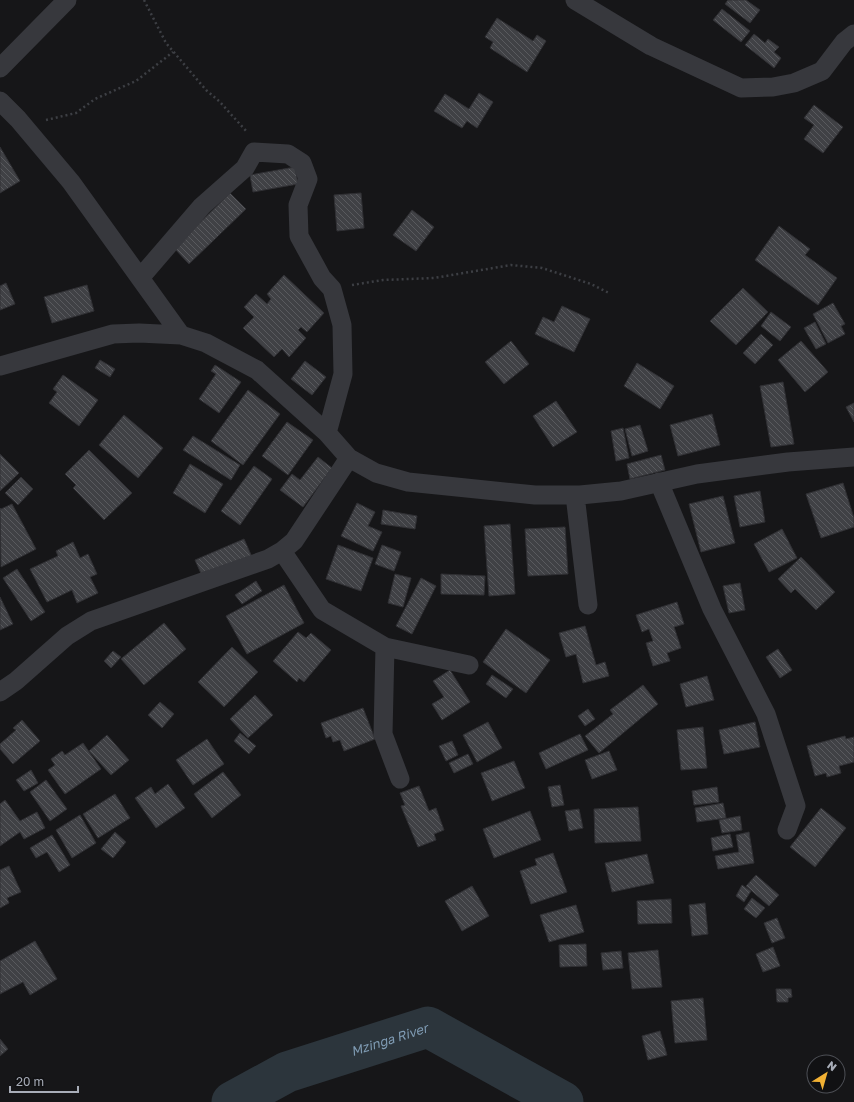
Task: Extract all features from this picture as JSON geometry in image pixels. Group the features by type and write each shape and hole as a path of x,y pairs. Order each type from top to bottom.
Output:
{"street":[{"path":"0,68 67,0"},
{"path":"575,0 651,46 741,88 780,86 794,83 822,71 844,42 854,34"},
{"path":"7,111 71,182 180,335"},
{"path":"140,278 202,206 246,168 254,152 288,154 302,163 308,179 298,205 299,236 322,278 332,289 342,325 343,374 327,433"},
{"path":"0,366 113,334 180,335 206,342 257,370 327,433 349,458 376,473 408,482 534,495 575,495 621,491 696,474 788,462 854,457"},
{"path":"0,692 16,681 67,636 91,621 268,559 282,551 294,541 349,458"},
{"path":"659,482 712,609 766,714 796,806 787,830"},
{"path":"575,495 588,605"},
{"path":"282,551 322,610 385,647 469,665"},
{"path":"385,647 383,734 400,779"}],"path":[{"path":"144,0 159,32 173,52 254,139 254,152"},
{"path":"7,111 45,120 76,112 95,99 136,81 173,52"},
{"path":"332,289 383,280 434,278 511,265 542,268 591,284 609,293"}],"building":[{"path":"728,0 746,0 760,10 750,23 725,4"},
{"path":"722,9 750,31 741,42 713,20"},
{"path":"497,18 533,41 537,35 546,41 527,72 490,48 493,42 485,37"},
{"path":"754,34 765,43 768,39 779,47 774,52 781,58 774,68 745,45"},
{"path":"479,93 493,102 477,128 467,121 462,128 434,111 445,94 469,109"},
{"path":"814,105 843,127 823,153 804,139 814,125 804,118"},
{"path":"0,147 20,181 0,193"},
{"path":"295,167 298,184 253,192 250,175"},
{"path":"230,193 246,209 189,264 174,248"},
{"path":"361,193 364,228 337,231 334,195"},
{"path":"412,210 434,227 416,251 393,235"},
{"path":"779,226 810,249 805,255 837,278 818,305 755,260"},
{"path":"284,275 324,313 307,332 301,327 298,330 306,338 289,357 282,349 274,357 243,328 254,317 244,307 256,294 267,304 271,299 267,294"},
{"path":"6,283 15,304 0,310 0,286"},
{"path":"87,285 94,311 52,323 44,297"},
{"path":"743,288 768,312 736,345 710,321"},
{"path":"833,303 845,324 841,326 845,334 828,343 813,314"},
{"path":"562,306 590,319 574,352 535,334 543,317 554,322"},
{"path":"771,312 791,327 780,341 761,326"},
{"path":"815,322 826,344 816,349 804,328"},
{"path":"761,334 773,345 755,364 743,353"},
{"path":"511,341 529,364 504,384 485,362"},
{"path":"801,341 828,372 805,392 778,360"},
{"path":"100,360 115,369 110,377 95,368"},
{"path":"305,361 326,377 312,395 291,379"},
{"path":"637,363 674,386 660,409 624,386"},
{"path":"215,365 241,382 219,413 199,399 216,374 211,371"},
{"path":"63,375 98,400 79,426 49,403 57,392 53,389"},
{"path":"783,382 794,444 771,447 760,386"},
{"path":"248,390 280,414 243,465 211,441"},
{"path":"556,401 577,432 553,447 533,416"},
{"path":"854,403 854,422 846,407"},
{"path":"712,414 720,445 678,456 670,425"},
{"path":"124,415 163,448 138,478 99,445"},
{"path":"287,422 313,440 288,475 262,456"},
{"path":"640,425 648,451 632,456 625,429"},
{"path":"623,428 629,458 616,461 611,431"},
{"path":"193,436 240,465 231,480 183,450"},
{"path":"89,450 132,493 104,520 73,488 76,485 65,474"},
{"path":"0,454 19,473 0,491"},
{"path":"661,455 665,470 630,479 627,464"},
{"path":"318,457 332,468 303,507 280,490 292,474 300,480"},
{"path":"190,464 223,484 205,513 173,493"},
{"path":"254,466 272,479 240,525 221,511"},
{"path":"21,477 33,489 18,505 5,493"},
{"path":"843,483 854,518 854,527 821,538 806,494"},
{"path":"760,491 765,522 740,527 734,496"},
{"path":"723,496 735,543 701,552 689,504"},
{"path":"357,503 375,512 368,526 382,532 373,551 341,536"},
{"path":"12,504 36,549 1,567 0,508 1,509"},
{"path":"383,510 417,516 415,529 381,524"},
{"path":"510,524 515,594 489,596 484,526"},
{"path":"565,527 568,574 528,576 525,529"},
{"path":"782,529 797,558 769,572 754,544"},
{"path":"244,539 252,557 203,578 195,560"},
{"path":"73,542 80,558 88,554 97,574 90,577 98,593 77,603 72,590 47,602 30,569 58,556 56,551"},
{"path":"338,545 373,558 361,591 326,579"},
{"path":"382,545 401,552 394,571 375,564"},
{"path":"801,557 835,592 816,610 795,589 791,593 778,579"},
{"path":"17,569 45,612 31,621 3,578"},
{"path":"395,574 411,578 403,607 388,603"},
{"path":"441,574 485,576 484,595 441,594"},
{"path":"421,578 436,586 412,634 396,626"},
{"path":"256,581 262,591 242,604 235,595"},
{"path":"740,583 745,610 729,613 723,586"},
{"path":"284,585 304,623 247,654 226,616"},
{"path":"0,597 13,624 0,630"},
{"path":"677,602 684,624 674,627 681,648 667,653 670,661 653,666 646,643 653,641 649,629 642,632 636,615"},
{"path":"164,623 186,649 144,685 121,659"},
{"path":"585,626 596,665 605,662 609,676 583,683 576,654 566,657 559,633"},
{"path":"506,629 550,660 526,693 483,662"},
{"path":"298,632 306,638 311,633 331,650 304,682 299,678 297,682 273,661"},
{"path":"232,647 258,672 224,707 198,682"},
{"path":"778,649 792,670 780,678 766,657"},
{"path":"113,651 121,657 111,668 104,661"},
{"path":"450,670 470,702 442,720 432,704 444,697 433,681"},
{"path":"492,675 513,689 506,698 486,684"},
{"path":"707,676 714,700 686,707 680,684"},
{"path":"643,685 658,704 599,753 585,736 613,714 610,710"},
{"path":"255,695 273,715 248,738 230,719"},
{"path":"160,702 174,714 162,728 148,715"},
{"path":"363,708 375,739 344,751 340,740 333,742 331,736 326,738 321,723"},
{"path":"588,709 595,719 585,726 578,716"},
{"path":"22,720 40,741 13,764 0,749 0,744 16,730 13,728"},
{"path":"488,722 502,748 477,762 463,735"},
{"path":"755,722 760,747 724,754 719,730"},
{"path":"703,727 707,768 681,770 677,730"},
{"path":"240,733 256,746 249,754 234,741"},
{"path":"580,734 588,750 546,769 539,753"},
{"path":"107,735 129,760 111,775 89,751"},
{"path":"845,736 846,739 854,737 854,762 839,766 841,773 827,777 826,773 815,776 807,746"},
{"path":"207,739 224,764 193,785 176,760"},
{"path":"452,741 458,755 446,761 439,746"},
{"path":"83,743 101,769 65,794 48,770 55,765 51,759 62,751 65,755"},
{"path":"609,751 617,770 592,779 585,760"},
{"path":"468,754 473,764 454,773 449,763"},
{"path":"514,761 525,788 492,801 481,773"},
{"path":"31,770 38,783 24,791 16,780"},
{"path":"223,772 241,795 212,818 194,794"},
{"path":"46,780 67,809 50,821 30,792"},
{"path":"168,784 185,808 156,828 135,798 151,787 155,794"},
{"path":"560,785 564,805 552,807 548,787"},
{"path":"419,786 429,811 436,808 444,830 434,834 436,840 418,847 401,806 405,805 400,793"},
{"path":"717,787 719,802 694,805 692,791"},
{"path":"115,794 130,818 98,838 83,814"},
{"path":"5,800 20,821 37,812 45,828 24,839 20,832 0,846 0,804"},
{"path":"723,803 726,818 697,822 695,808"},
{"path":"638,807 641,841 595,843 594,809"},
{"path":"821,808 846,828 815,867 790,847"},
{"path":"579,809 583,828 569,831 565,811"},
{"path":"530,811 541,840 494,858 483,829"},
{"path":"80,815 96,843 72,858 56,830"},
{"path":"740,816 742,830 722,833 719,820"},
{"path":"115,832 126,842 113,858 101,849"},
{"path":"749,832 754,863 718,869 715,856 739,852 736,835"},
{"path":"730,834 733,847 713,851 711,838"},
{"path":"52,835 70,865 59,872 47,852 36,858 30,848"},
{"path":"553,853 567,892 531,904 520,871 537,865 535,859"},
{"path":"647,854 654,883 612,892 605,863"},
{"path":"9,866 21,892 7,898 9,903 0,908 0,870"},
{"path":"756,875 779,895 769,906 746,886"},
{"path":"742,885 751,891 744,902 736,896"},
{"path":"472,886 489,916 462,931 445,901"},
{"path":"752,898 765,908 756,918 744,909"},
{"path":"671,899 672,923 638,924 637,901"},
{"path":"705,903 708,934 692,936 689,905"},
{"path":"576,905 584,932 549,942 540,915"},
{"path":"777,918 785,938 772,943 764,923"},
{"path":"35,941 57,979 30,995 23,982 0,994 0,961"},
{"path":"586,944 587,966 560,967 559,945"},
{"path":"773,947 780,966 763,972 756,954"},
{"path":"658,950 662,987 632,989 628,953"},
{"path":"621,951 623,968 603,970 601,953"},
{"path":"776,989 791,989 792,997 788,998 788,1002 777,1002"},
{"path":"703,998 707,1040 675,1043 671,1001"},
{"path":"660,1031 667,1055 648,1060 642,1036"},
{"path":"0,1039 8,1049 0,1056"}],"waterway":[{"name":"Mzinga River","path":"232,1102 287,1072 428,1027 563,1102"}]}
